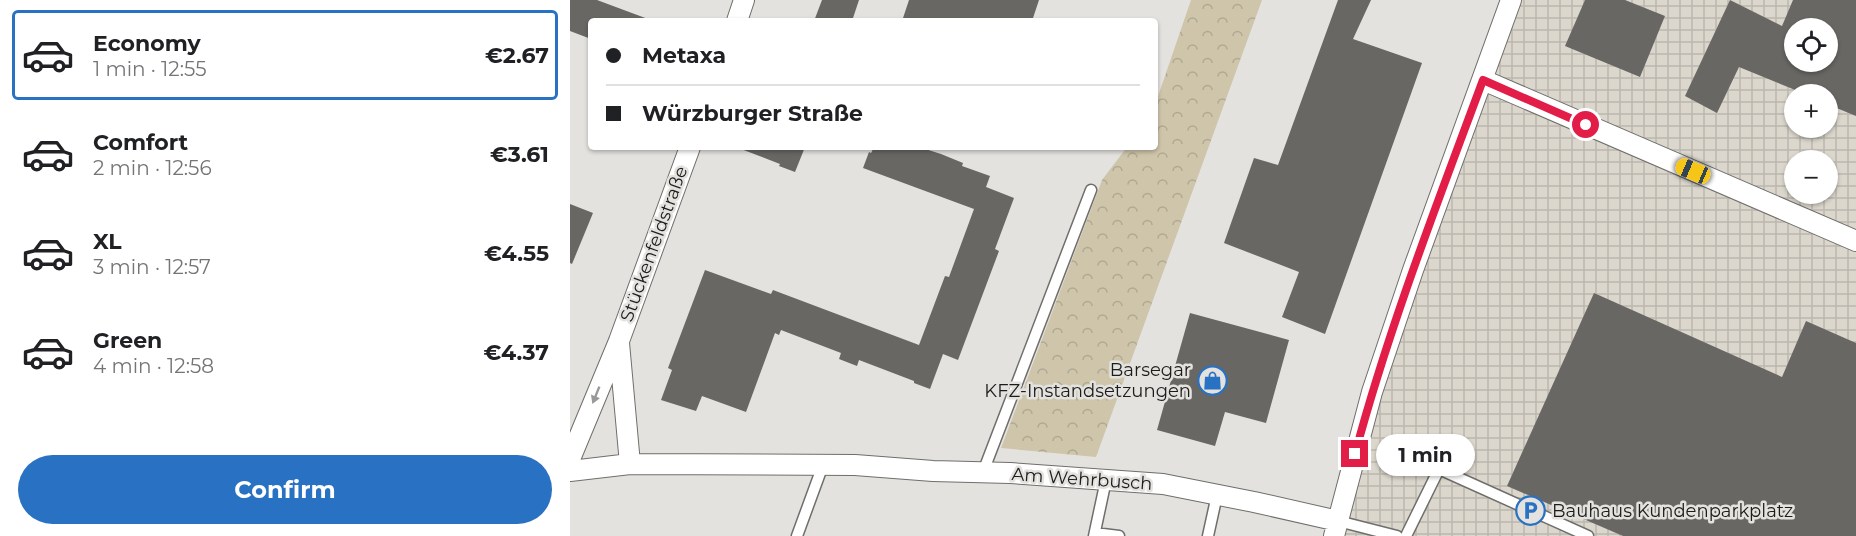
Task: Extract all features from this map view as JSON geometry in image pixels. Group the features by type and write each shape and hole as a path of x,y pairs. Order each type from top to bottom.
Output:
{"street":[{"path":"737,18 744,0"},
{"path":"1336,528 1372,393 1413,270 1511,0"},
{"path":"1483,80 1856,241"},
{"name":"Stückenfeldstraße","path":"570,459 619,341 689,150"},
{"name":"Stückenfeldstraße","path":"619,341 630,464"},
{"name":"Am Wehrbusch","path":"570,471 630,464 823,465 983,472 1164,484 1217,495 1336,528"}],"lane":[{"path":"983,472 1091,190"},
{"path":"797,536 823,465"},
{"path":"1406,536 1439,469 1587,536"},
{"path":"1106,480 1095,534 1119,536"},
{"path":"1208,536 1217,495"},
{"path":"1336,528 1397,536"}],"shaded area":[{"path":"1511,0 1856,0 1856,536 1334,536"}],"green space":[{"path":"1191,0 1262,0 1096,457 1001,448 1102,180 1125,150 1158,150 1158,96"}],"building":[{"path":"570,0 597,0 645,18 588,18 588,38 570,31"},
{"path":"822,0 859,0 853,18 815,18"},
{"path":"909,0 1039,0 1033,18 903,18"},
{"path":"1338,0 1371,0 1353,39 1422,63 1325,334 1282,317 1299,272 1224,243 1254,158 1278,165"},
{"path":"1585,0 1625,0 1665,16 1640,77 1565,46"},
{"path":"1730,0 1782,26 1784,21 1784,72 1838,72 1838,18 1785,18 1793,0 1856,0 1856,116 1838,109 1838,84 1784,85 1739,67 1717,113 1685,96"},
{"path":"744,150 804,150 795,172 779,166 780,164"},
{"path":"872,150 928,150 990,176 986,187 1014,198 995,249 999,251 958,360 943,354 930,389 859,360 857,366 839,359 841,353 781,330 779,335 775,333 746,412 702,396 696,411 661,400 672,370 668,368 705,270 771,294 773,290 919,345 945,276 949,277 974,209 863,168 869,152 871,153"},
{"path":"570,204 593,213 572,264 570,263"},
{"path":"1594,293 1782,377 1806,321 1856,343 1856,536 1623,536 1507,486"},
{"path":"1190,313 1289,340 1266,423 1225,412 1215,446 1157,430"}],"place":[{"name":"Barsegar KFZ-Instandsetzungen","path":"1212,380"},
{"name":"Bauhaus Kundenparkplatz","path":"1531,511"}],"route":[{"path":"1355,454 1372,393 1413,270 1483,80 1586,125"}]}
